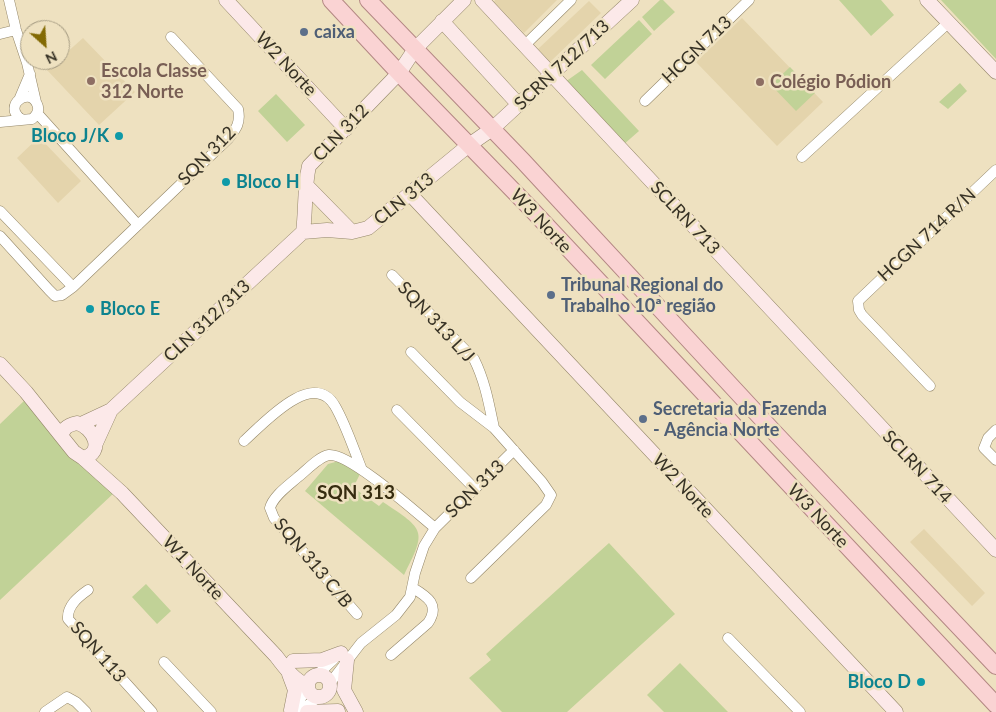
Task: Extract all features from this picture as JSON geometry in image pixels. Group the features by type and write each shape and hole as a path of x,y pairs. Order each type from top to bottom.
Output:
{"main road":[{"name":"W3 Norte","path":"331,0 534,212 950,656 994,699"},
{"name":"W3 Norte","path":"368,0 492,129 996,666"},
{"path":"534,212 533,205 536,200 542,194 548,195 576,219"},
{"path":"950,656 981,678 987,680 996,674"}],"street":[{"path":"0,122 32,119 38,109 9,0"},
{"name":"W2 Norte","path":"226,0 346,129"},
{"path":"415,49 464,0"},
{"name":"SCLRN 713","path":"482,0 839,384"},
{"path":"525,45 571,0"},
{"name":"SCRN 712/713","path":"492,129 632,0"},
{"name":"HCGN 713","path":"645,100 750,0"},
{"path":"927,0 996,72"},
{"path":"442,21 519,105"},
{"path":"802,157 948,23"},
{"path":"0,34 16,30"},
{"name":"SQN 312","path":"0,236 55,296 62,295 73,287 228,139 238,126 240,119 238,109 171,37"},
{"name":"CLN 312","path":"304,232 306,212 305,184 309,166 399,73 415,49"},
{"path":"30,74 14,110 16,114 25,120 55,134"},
{"path":"0,117 17,101 26,97 30,97 36,102"},
{"path":"37,113 138,225"},
{"name":"CLN 313","path":"304,232 327,230 352,232 368,228 469,145 492,129"},
{"name":"HCGN 714 R/N","path":"930,386 862,315 858,301 994,173"},
{"path":"305,184 352,232"},
{"name":"W2 Norte","path":"410,194 896,712"},
{"path":"0,211 73,287"},
{"name":"CLN 312/313","path":"76,424 111,410 304,232"},
{"name":"SQN 313 L/J","path":"392,275 474,359 485,385 494,428"},
{"name":"SQN 313","path":"319,686 344,656 396,615 410,597 415,573 424,546 435,528 514,450 494,428 460,402 411,352"},
{"path":"0,364 38,406 74,452 84,458 93,454 96,446 90,433 76,424 38,406"},
{"name":"SCLRN 714","path":"839,384 996,550"},
{"path":"244,440 282,407 296,398 309,393 322,393 334,404 362,470"},
{"name":"CLN 312/313","path":"96,446 111,410"},
{"path":"397,410 475,489"},
{"path":"62,437 62,432 65,428 76,424"},
{"path":"996,430 988,438 984,448 996,460"},
{"name":"W1 Norte","path":"96,446 110,482"},
{"path":"471,578 550,500 551,495 549,491 514,450"},
{"name":"SQN 313 C/B","path":"357,614 274,518 270,508 274,500 293,482 324,457 330,455 340,457 362,470"},
{"name":"W1 Norte","path":"84,458 129,500 276,656 289,665 311,671 319,686 339,711"},
{"name":"SQN 313","path":"362,470 435,528"},
{"path":"391,655 428,623 432,617 430,600 413,588"},
{"name":"SQN 113","path":"88,590 69,609 68,619 152,712"},
{"path":"728,638 800,712"},
{"path":"293,711 295,690 289,665 344,656 344,690 356,712"},
{"name":"SQN 313","path":"319,686 344,656"},
{"path":"164,662 211,712"},
{"path":"293,711 319,686"},
{"name":"W1 Norte","path":"319,686 356,712"},
{"path":"45,712 54,704 67,697 76,702 86,712"},
{"path":"307,712 339,711"}],"shaded area":[{"path":"495,0 557,0 524,33 494,2"},
{"path":"589,1 601,13 550,62 538,49"},
{"name":"Colégio Pódion","path":"742,18 823,102 777,146 696,62"},
{"name":"Escola Classe 312 Norte","path":"83,38 135,92 99,125 47,70 70,70 70,50"},
{"path":"39,137 81,181 58,203 17,158"},
{"path":"924,529 985,593 972,606 910,542"}],"green space":[{"path":"660,0 663,0 675,12 654,31 642,17"},
{"path":"839,0 881,0 894,15 871,36"},
{"path":"941,0 996,0 996,59"},
{"path":"639,20 652,34 605,79 591,65"},
{"path":"790,67 815,93 796,111 771,85"},
{"path":"582,70 639,131 623,145 565,82"},
{"path":"960,83 967,91 948,109 939,102"},
{"path":"276,94 305,125 287,142 258,111"},
{"path":"25,400 115,492 0,600 0,424"},
{"path":"339,461 360,474 354,488 379,506 383,502 407,519 418,532 419,540 404,575 305,491 328,464"},
{"path":"609,543 675,614 567,712 502,712 469,678 491,660 486,654"},
{"path":"146,584 171,611 157,624 132,597"},
{"path":"680,663 728,712 664,712 647,695"}],"place":[{"name":"caixa","path":"304,32"},
{"name":"Escola Classe 312 Norte","path":"91,81"},
{"name":"Colégio Pódion","path":"760,82"},
{"name":"Bloco J/K","path":"119,136"},
{"name":"Bloco H","path":"226,182"},
{"name":"Tribunal Regional do Trabalho 10ª região","path":"551,295"},
{"name":"Bloco E","path":"90,309"},
{"name":"Secretaria da Fazenda - Agência Norte","path":"643,419"},
{"name":"Bloco D","path":"921,682"}],"district":[{"name":"SQN 313","path":"356,493"}]}
